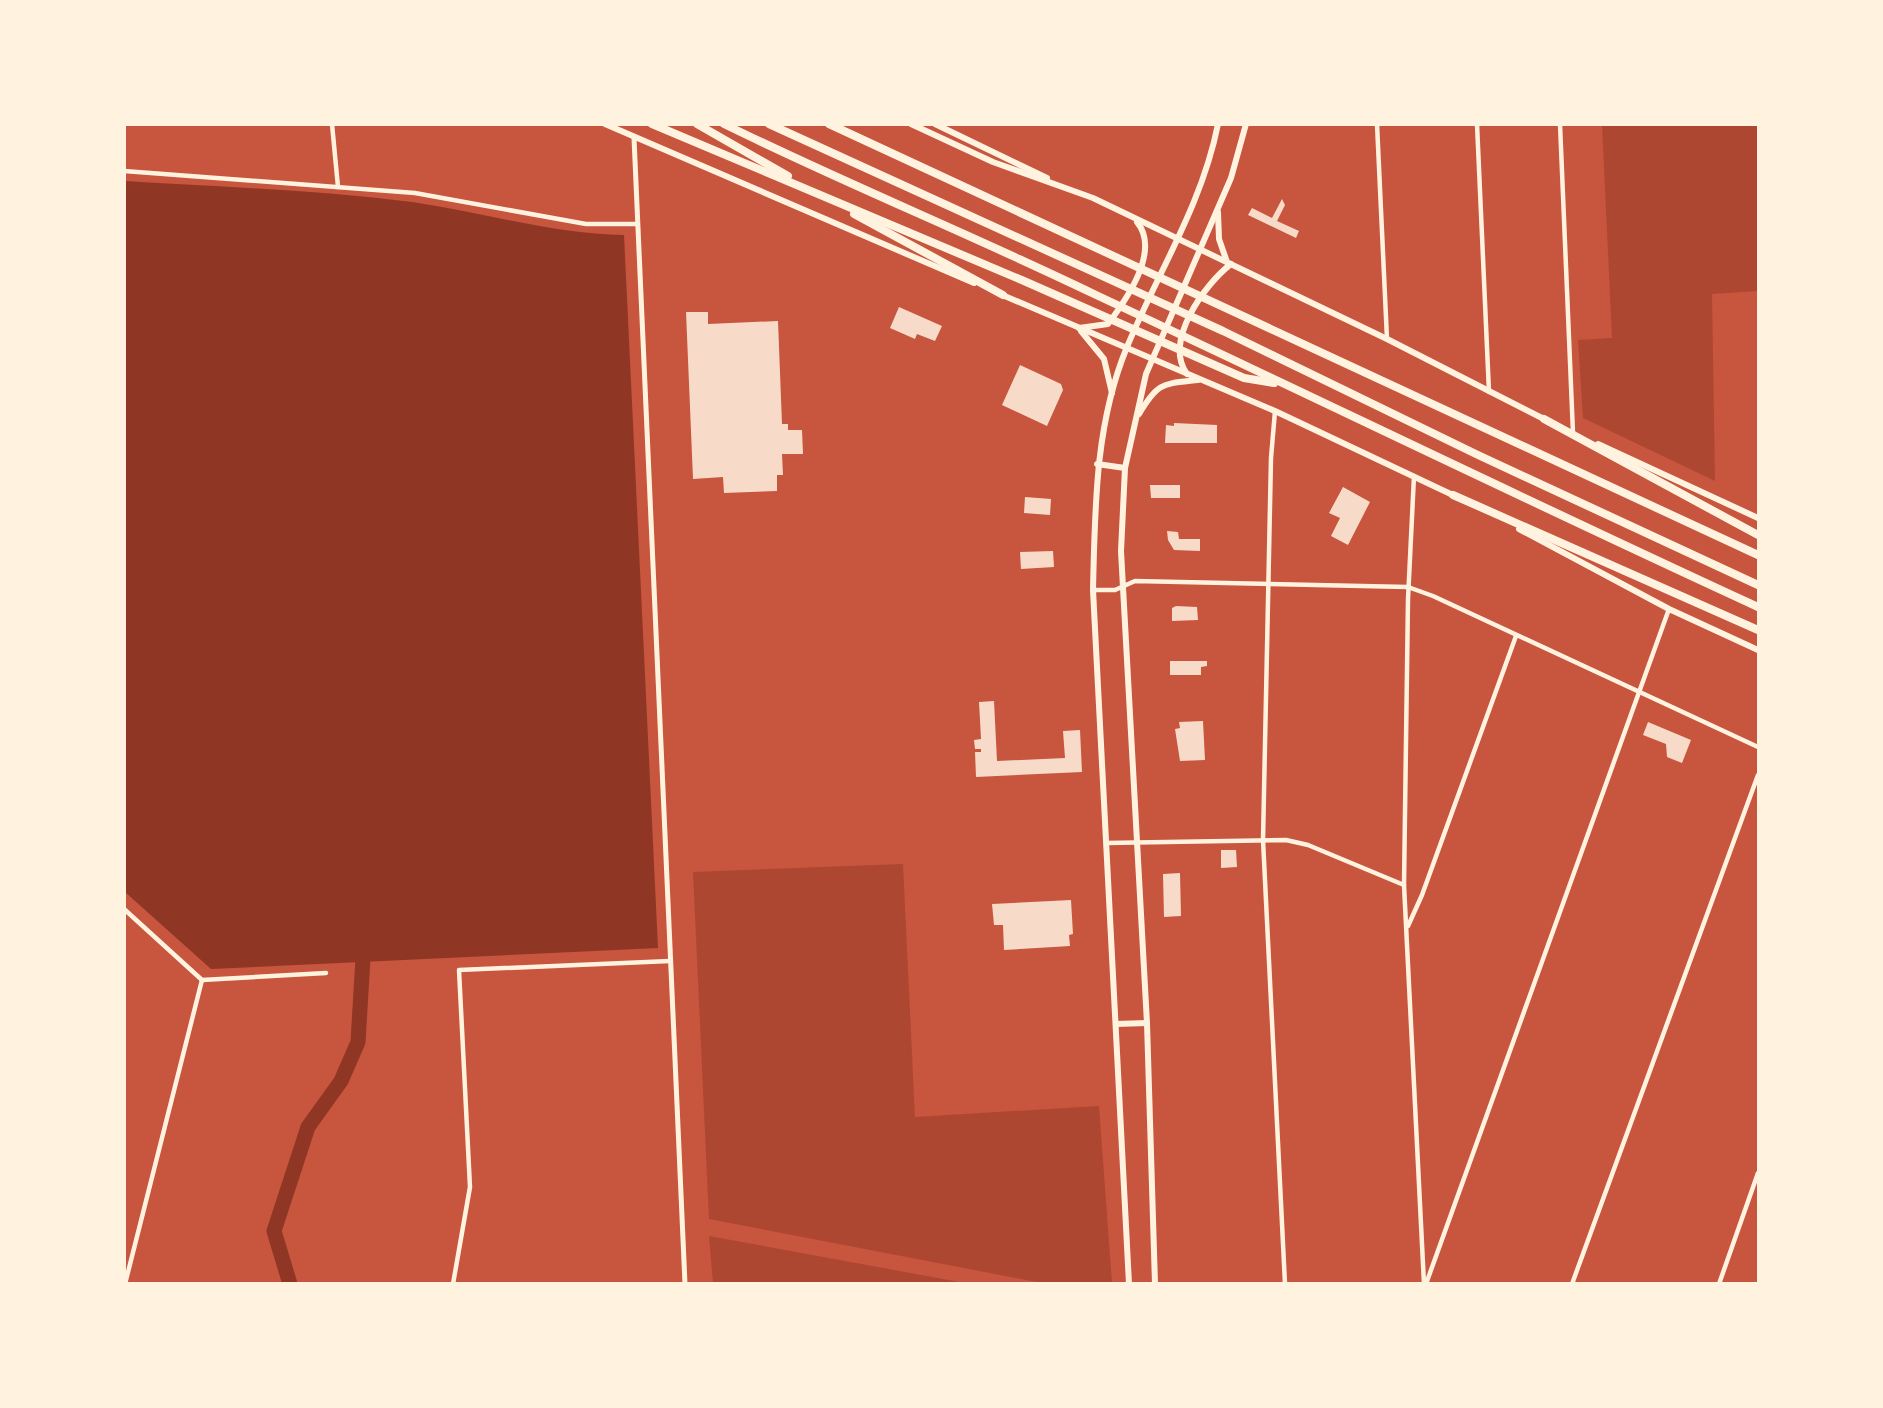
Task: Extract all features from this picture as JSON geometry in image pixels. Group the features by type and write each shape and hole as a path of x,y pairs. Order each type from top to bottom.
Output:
{"highway":[{"path":"652,124 1024,281 1244,378 1283,384"},
{"path":"697,124 914,249 1003,295"},
{"path":"724,124 843,182 1092,292 1212,351 1758,608"},
{"path":"769,124 1101,274 1478,455 1758,585"},
{"path":"829,124 1758,555"},
{"path":"842,124 896,157"},
{"path":"1544,419 1758,535"},
{"path":"1453,495 1758,630"}],"main road":[{"path":"605,124 1275,411 1453,495 1669,609 1758,650"},
{"path":"911,124 993,162 1083,195"},
{"path":"935,124 1387,339 1489,393 1758,518"},
{"path":"1129,1284 1093,590 1097,464 1126,348 1200,192 1218,124"},
{"path":"1155,1284 1147,1023 1122,586 1121,551 1125,468 1146,374 1231,178 1246,124"},
{"path":"1218,209 1220,239 1229,263"},
{"path":"1078,328 1108,324 1125,298 1145,252 1143,229 1134,219"},
{"path":"1188,374 1182,366 1180,357 1188,323 1206,287 1229,263"},
{"path":"1078,328 1104,359 1113,394"},
{"path":"1136,420 1151,393 1162,386 1200,379"},
{"path":"1097,464 1125,468"},
{"path":"1116,1024 1147,1023"}],"street":[{"path":"333,124 338,187"},
{"path":"1377,124 1387,339"},
{"path":"1477,124 1489,393"},
{"path":"1560,124 1574,433"},
{"path":"634,138 685,1284"},
{"path":"124,171 415,193 586,224 637,224"},
{"path":"1275,411 1270,458 1263,840 1285,1284"},
{"path":"1414,476 1408,587 1404,885 1425,1284"},
{"path":"1093,590 1115,590 1135,581 1408,587 1758,747"},
{"path":"1425,1284 1641,693 1669,609"},
{"path":"1408,927 1426,885 1516,636"},
{"path":"1572,1284 1758,775"},
{"path":"1106,843 1286,840 1308,846 1404,885"},
{"path":"124,909 202,980 326,973"},
{"path":"453,1284 470,1187 459,970 670,961"},
{"path":"124,1284 202,980"},
{"path":"1719,1284 1758,1173"}],"shaded area":[{"path":"1602,125 1758,125 1758,291 1712,294 1715,481 1583,418 1578,340 1612,338"},
{"path":"125,181 376,198 438,206 571,231 624,235 658,948 211,969 125,892"},
{"path":"903,864 915,1117 1099,1106 1112,1283 1042,1283 709,1219 693,872"},
{"path":"709,1236 965,1283 713,1283"}],"building":[{"path":"1282,199 1285,205 1277,221 1299,231 1296,238 1248,215 1252,208 1272,218"},
{"path":"899,307 942,326 935,341 917,334 915,339 890,328"},
{"path":"686,312 708,312 708,324 778,321 782,424 788,424 788,430 802,430 803,454 782,454 783,475 777,475 777,491 724,493 723,477 693,479"},
{"path":"1020,365 1061,384 1063,390 1047,426 1002,405"},
{"path":"1174,423 1217,425 1217,443 1165,443 1166,425 1174,426"},
{"path":"1150,485 1180,485 1180,498 1151,498"},
{"path":"1343,487 1370,502 1348,545 1331,536 1340,518 1329,513"},
{"path":"1025,497 1051,499 1050,515 1024,513"},
{"path":"1167,531 1178,532 1179,539 1200,539 1200,551 1174,550 1168,540"},
{"path":"1053,551 1054,567 1021,569 1020,552"},
{"path":"1176,606 1197,607 1198,620 1172,621 1172,608"},
{"path":"1170,661 1207,661 1207,666 1201,667 1201,675 1170,675"},
{"path":"994,701 997,761 1065,758 1063,731 1080,730 1082,772 976,777 975,752 981,752 981,749 975,749 974,740 981,739 979,702"},
{"path":"1203,721 1205,760 1180,761 1175,729 1180,728 1179,722"},
{"path":"1648,722 1691,740 1682,763 1667,757 1666,744 1643,735"},
{"path":"1221,850 1236,850 1237,867 1221,868"},
{"path":"1180,873 1181,916 1164,917 1163,874"},
{"path":"1071,900 1073,934 1069,935 1070,946 1004,950 1003,925 994,925 992,904"}],"waterway":[{"path":"290,1284 274,1231 308,1127 341,1081 358,1042 364,941"}]}
